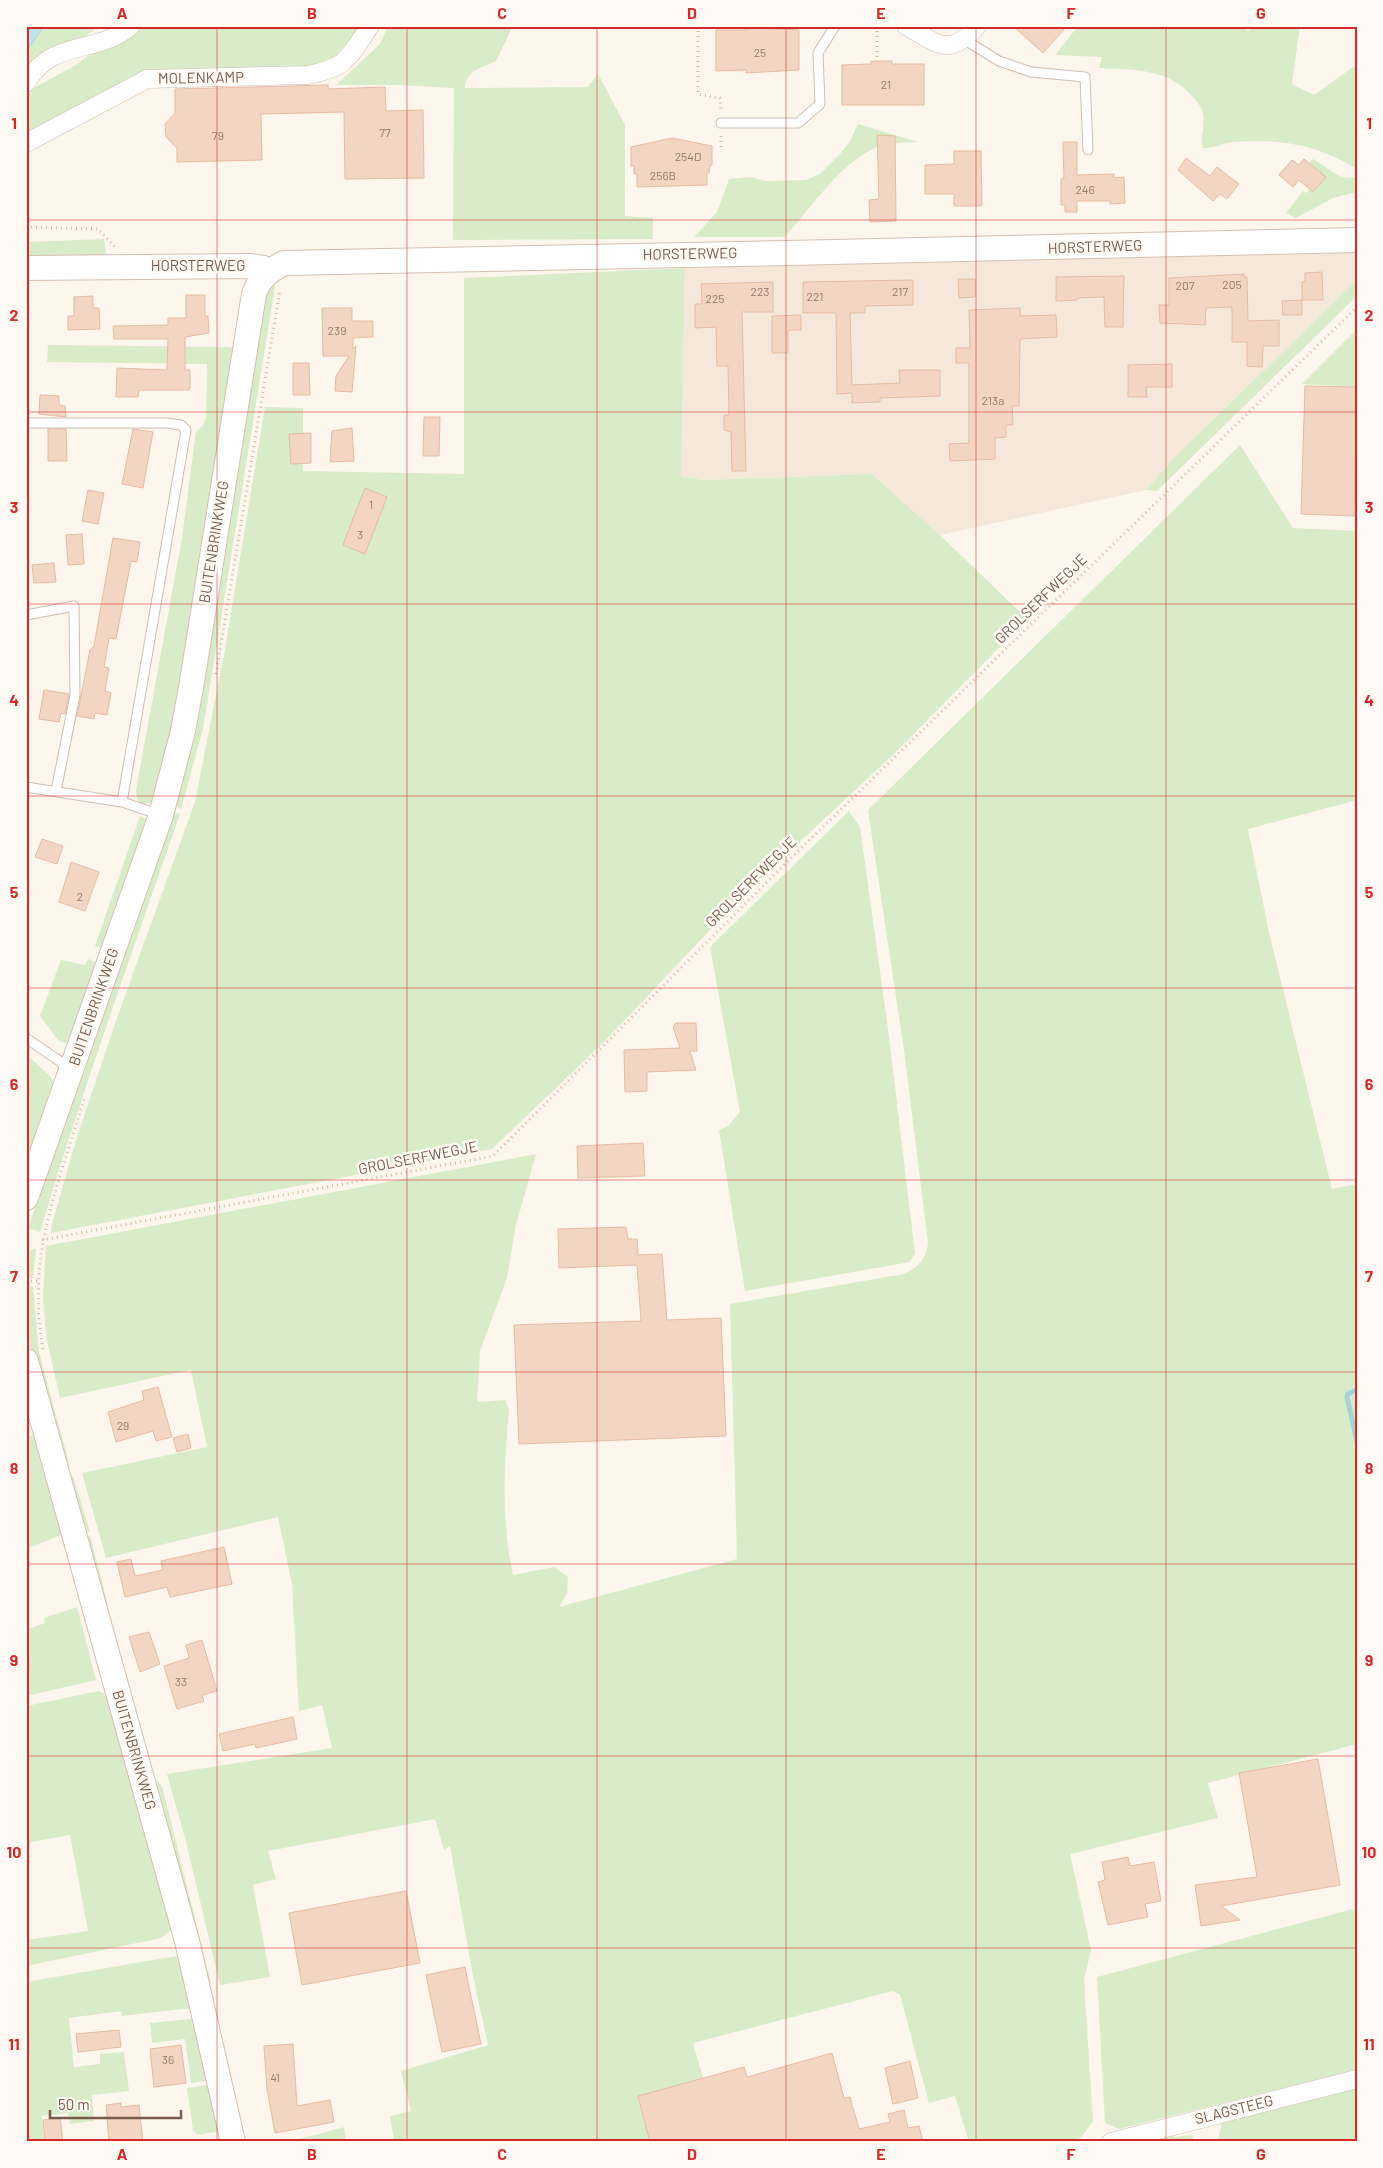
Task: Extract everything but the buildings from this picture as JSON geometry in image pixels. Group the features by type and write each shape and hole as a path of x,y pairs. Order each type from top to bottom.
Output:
{"main road":[{"name":"HORSTERWEG","path":"26,268 251,266 264,268 269,271 284,264 726,253 1008,250 1357,240"},
{"name":"BUITENBRINKWEG","path":"26,1198 161,815 183,731 192,682 254,294 261,278 269,271"},
{"name":"BUITENBRINKWEG","path":"26,1361 188,1941 233,2142"}],"street":[{"path":"26,83 33,71 46,59 59,52 94,46 131,26"},
{"name":"MOLENKAMP","path":"26,143 147,79 308,75 332,70 348,59 370,26"},
{"path":"906,26 945,46 954,45 965,40 977,26"},
{"name":"SLAGSTEEG","path":"1111,2142 1357,2079"}],"lane":[{"path":"721,123 798,123 820,104 818,54 835,26"},
{"path":"965,40 999,61 1031,72 1085,77 1088,150"},
{"path":"26,423 181,424 186,430 122,802"},
{"path":"26,615 74,606 75,695 56,791"},
{"path":"26,788 122,802 161,815"},
{"path":"26,1038 72,1070"}],"path":[{"path":"698,26 698,94 720,98 721,147"},
{"path":"877,26 878,58"},
{"path":"26,227 98,229 118,250"},
{"name":"GROLSERFWEGJE","path":"42,1240 493,1156 788,861 1357,307"},
{"path":"26,1281 37,1281"}],"shaded area":[{"path":"1357,253 1357,280 1177,456 1146,490 940,535 872,474 703,480 681,476 685,268"}],"green space":[{"path":"44,26 99,26 26,81 26,52"},
{"path":"127,26 363,26 333,58 316,67 281,70 175,69 150,72 26,135 26,92 76,65"},
{"path":"388,26 513,26 496,61 472,73 468,77 465,88 588,87 598,74 625,125 625,216 653,218 653,239 453,240 454,88 399,85 336,85 380,44"},
{"path":"1078,26 1242,26 1248,31 1254,26 1300,26 1292,84 1314,95 1353,67 1357,68 1357,169 1327,154 1298,145 1251,141 1233,142 1203,148 1204,118 1202,109 1184,88 1173,81 1150,72 1099,68 1102,57 1055,55"},
{"path":"858,124 918,142 894,143 880,146 853,161 828,186 785,237 694,237 717,212 729,179 751,177 765,181 806,180 820,174 839,155 849,143"},
{"path":"1313,159 1339,176 1351,178 1357,176 1357,192 1333,198 1296,218 1286,213 1303,191 1306,193 1318,182 1304,168"},
{"path":"104,239 107,257 26,260 26,242"},
{"path":"685,268 681,476 703,480 872,474 940,535 1027,619 895,753 749,889 604,1042 492,1149 51,1233 76,1140 118,1015 195,802 225,649 265,407 303,408 303,471 464,474 464,278"},
{"path":"1357,280 1357,296 1157,491 1146,490 1176,456"},
{"path":"273,282 275,287 203,729 181,809 172,805 263,296"},
{"path":"1357,329 1357,387 1302,384"},
{"path":"48,345 228,347 239,349 180,704 155,802 143,804 137,800 136,790 182,538 196,431 203,426 206,418 207,364 47,362"},
{"path":"1240,445 1293,528 1357,531 1357,800 1248,829 1270,937 1332,1189 1357,1184 1357,1744 1208,1783 1218,1818 1070,1854 1091,1950 1084,1980 1093,2122 1080,2138 1068,2142 969,2142 955,2096 929,2103 900,1995 893,1991 693,2043 708,2095 728,2142 394,2142 390,2116 411,2111 401,2071 488,2045 473,1976 450,1846 444,1850 435,1819 268,1851 276,1879 253,1885 270,1977 220,1985 186,1842 167,1774 332,1748 322,1705 299,1711 292,1584 278,1517 106,1558 82,1473 207,1447 191,1370 60,1398 46,1336 43,1295 46,1246 536,1154 516,1225 507,1278 480,1351 477,1402 505,1400 509,1410 505,1513 513,1575 554,1567 568,1577 567,1593 559,1607 737,1559 730,1304 904,1274 920,1262 925,1254 928,1243 904,1050 868,810"},
{"path":"170,811 180,814 90,1074 40,1232 28,1228"},
{"path":"849,811 860,827 888,1029 915,1253 910,1262 745,1291 719,1130 728,1126 740,1112 710,947"},
{"path":"140,816 146,819 150,827 106,949 95,946"},
{"path":"88,959 98,963 72,1042 67,1044 58,1040 40,1016 61,960 85,965"},
{"path":"26,1054 50,1076 56,1085 26,1170"},
{"path":"36,1248 33,1278 26,1277 26,1252"},
{"path":"26,1286 33,1286 39,1352 70,1467 64,1466 26,1330"},
{"path":"33,1435 61,1535 26,1549 26,1437"},
{"path":"73,1476 90,1532 83,1531 69,1482"},
{"path":"90,1535 108,1605 103,1602 86,1538"},
{"path":"77,1607 96,1680 26,1696 26,1630 45,1623 44,1618"},
{"path":"99,1691 111,1698 175,1927 161,1938 26,1966 26,1940 88,1931 70,1835 26,1843 26,1706"},
{"path":"156,1779 162,1786 211,1983 206,1979"},
{"path":"1357,1908 1357,2070 1119,2129 1105,2123 1097,1977"},
{"path":"179,1957 191,2008 122,2016 121,2011 69,2018 74,2067 100,2064 100,2054 124,2052 129,2091 92,2095 94,2121 70,2124 68,2113 42,2116 44,2142 26,2142 26,1982"},
{"path":"196,2019 213,2080 191,2083 185,2039 152,2043 150,2023"},
{"path":"213,2084 220,2131 198,2135 193,2130 187,2088"},
{"path":"1357,2086 1357,2142 1216,2142 1224,2116"},
{"path":"344,2127 346,2142 288,2142 341,2128"},
{"path":"1162,2131 1175,2137 1192,2135 1194,2142 1124,2142"}],"water":[{"path":"26,26 44,26 26,52"}],"waterway":[{"path":"1356,1390 1348,1394 1347,1397 1357,1442"}]}
